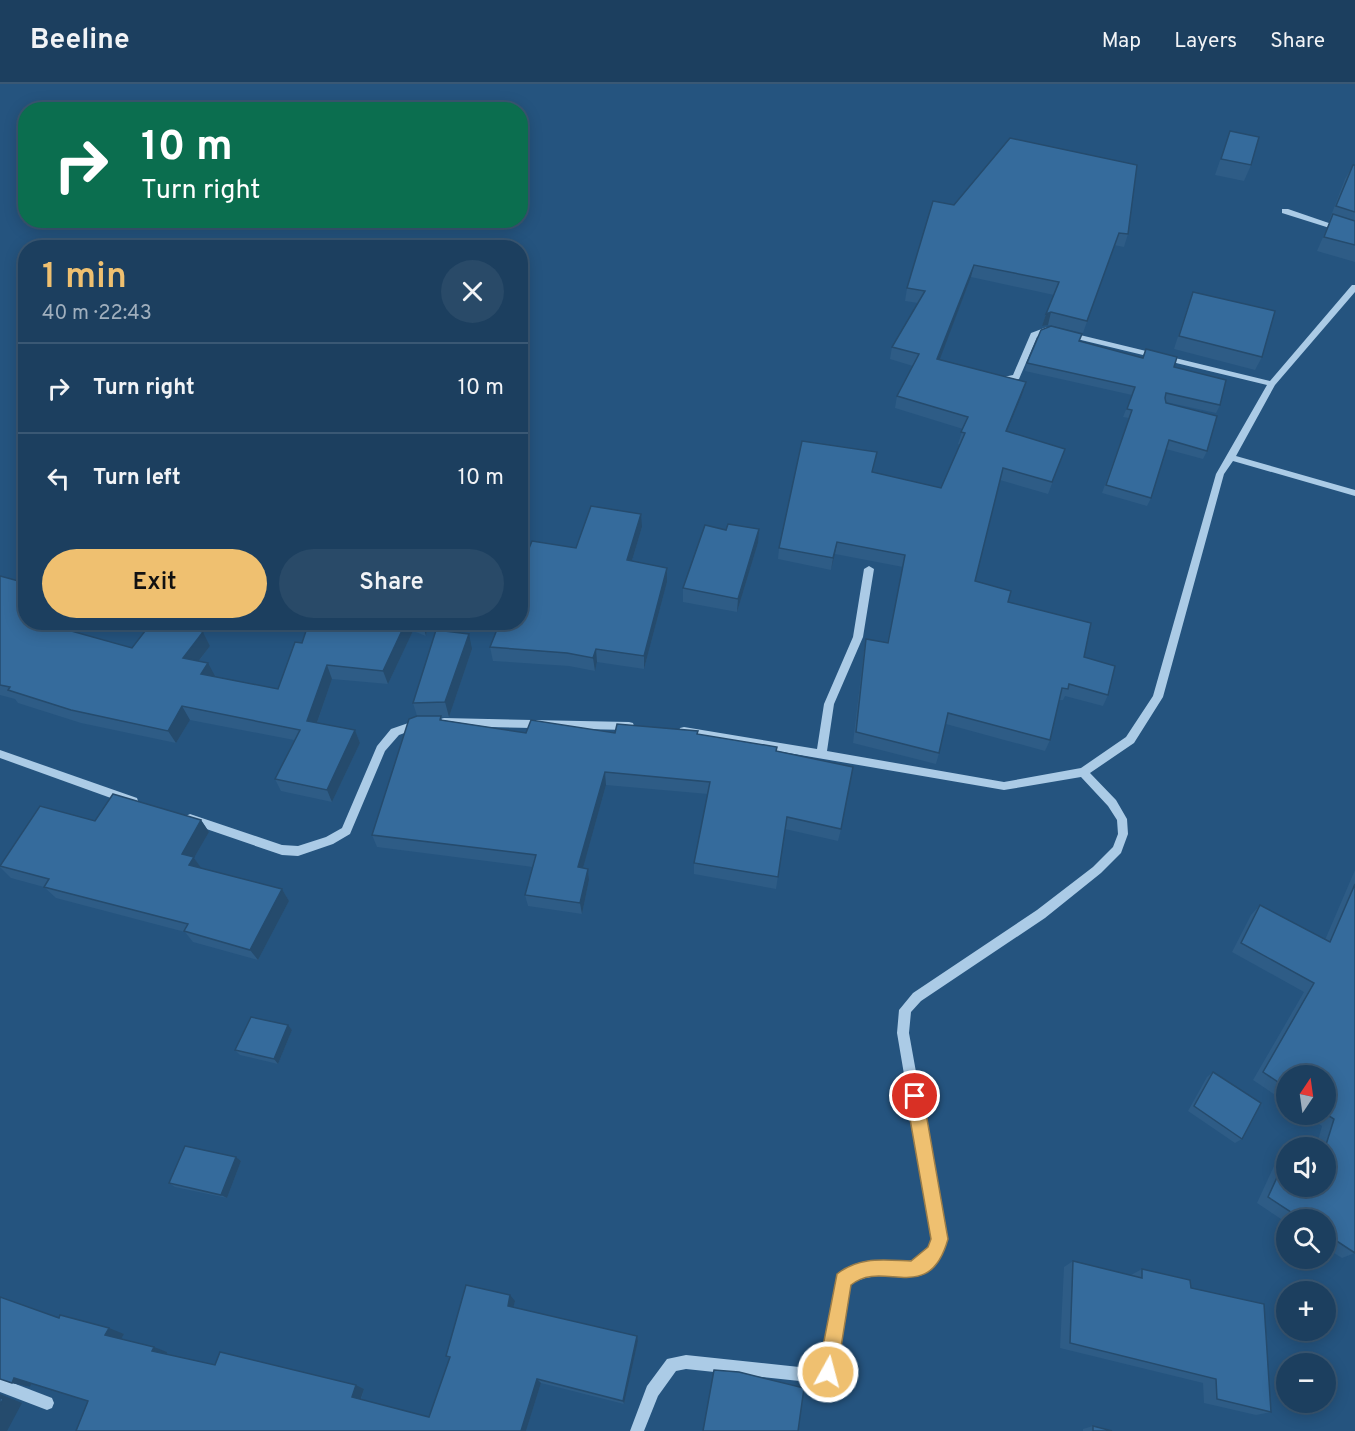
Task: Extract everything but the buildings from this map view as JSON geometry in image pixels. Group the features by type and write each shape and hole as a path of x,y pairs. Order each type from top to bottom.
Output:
{"street":[{"path":"1285,211 1355,234"},
{"path":"677,730 1004,786 1083,772 1130,740 1158,697 1220,474 1272,384 1355,287"},
{"path":"987,381 1016,377 1034,334 1047,329 1272,384"},
{"path":"1231,457 1355,493"},
{"path":"821,754 829,704 858,637 869,569"},
{"path":"176,814 282,850 298,851 329,841 346,831 381,749 395,732 406,728 435,722 570,723 643,727"},
{"path":"0,754 146,805"},
{"path":"637,1431 652,1391 672,1364 686,1362 818,1376 828,1372 843,1281 854,1271 870,1268 913,1270 936,1252 939,1239 903,1033 905,1011 918,997 1041,914 1097,870 1117,850 1123,834 1122,819 1112,803 1083,772"},
{"path":"0,1385 47,1403"}],"route":[{"path":"828,1372 831,1342 843,1281 854,1271 870,1268 913,1270 936,1252 939,1239 931,1180 915,1096"}]}
